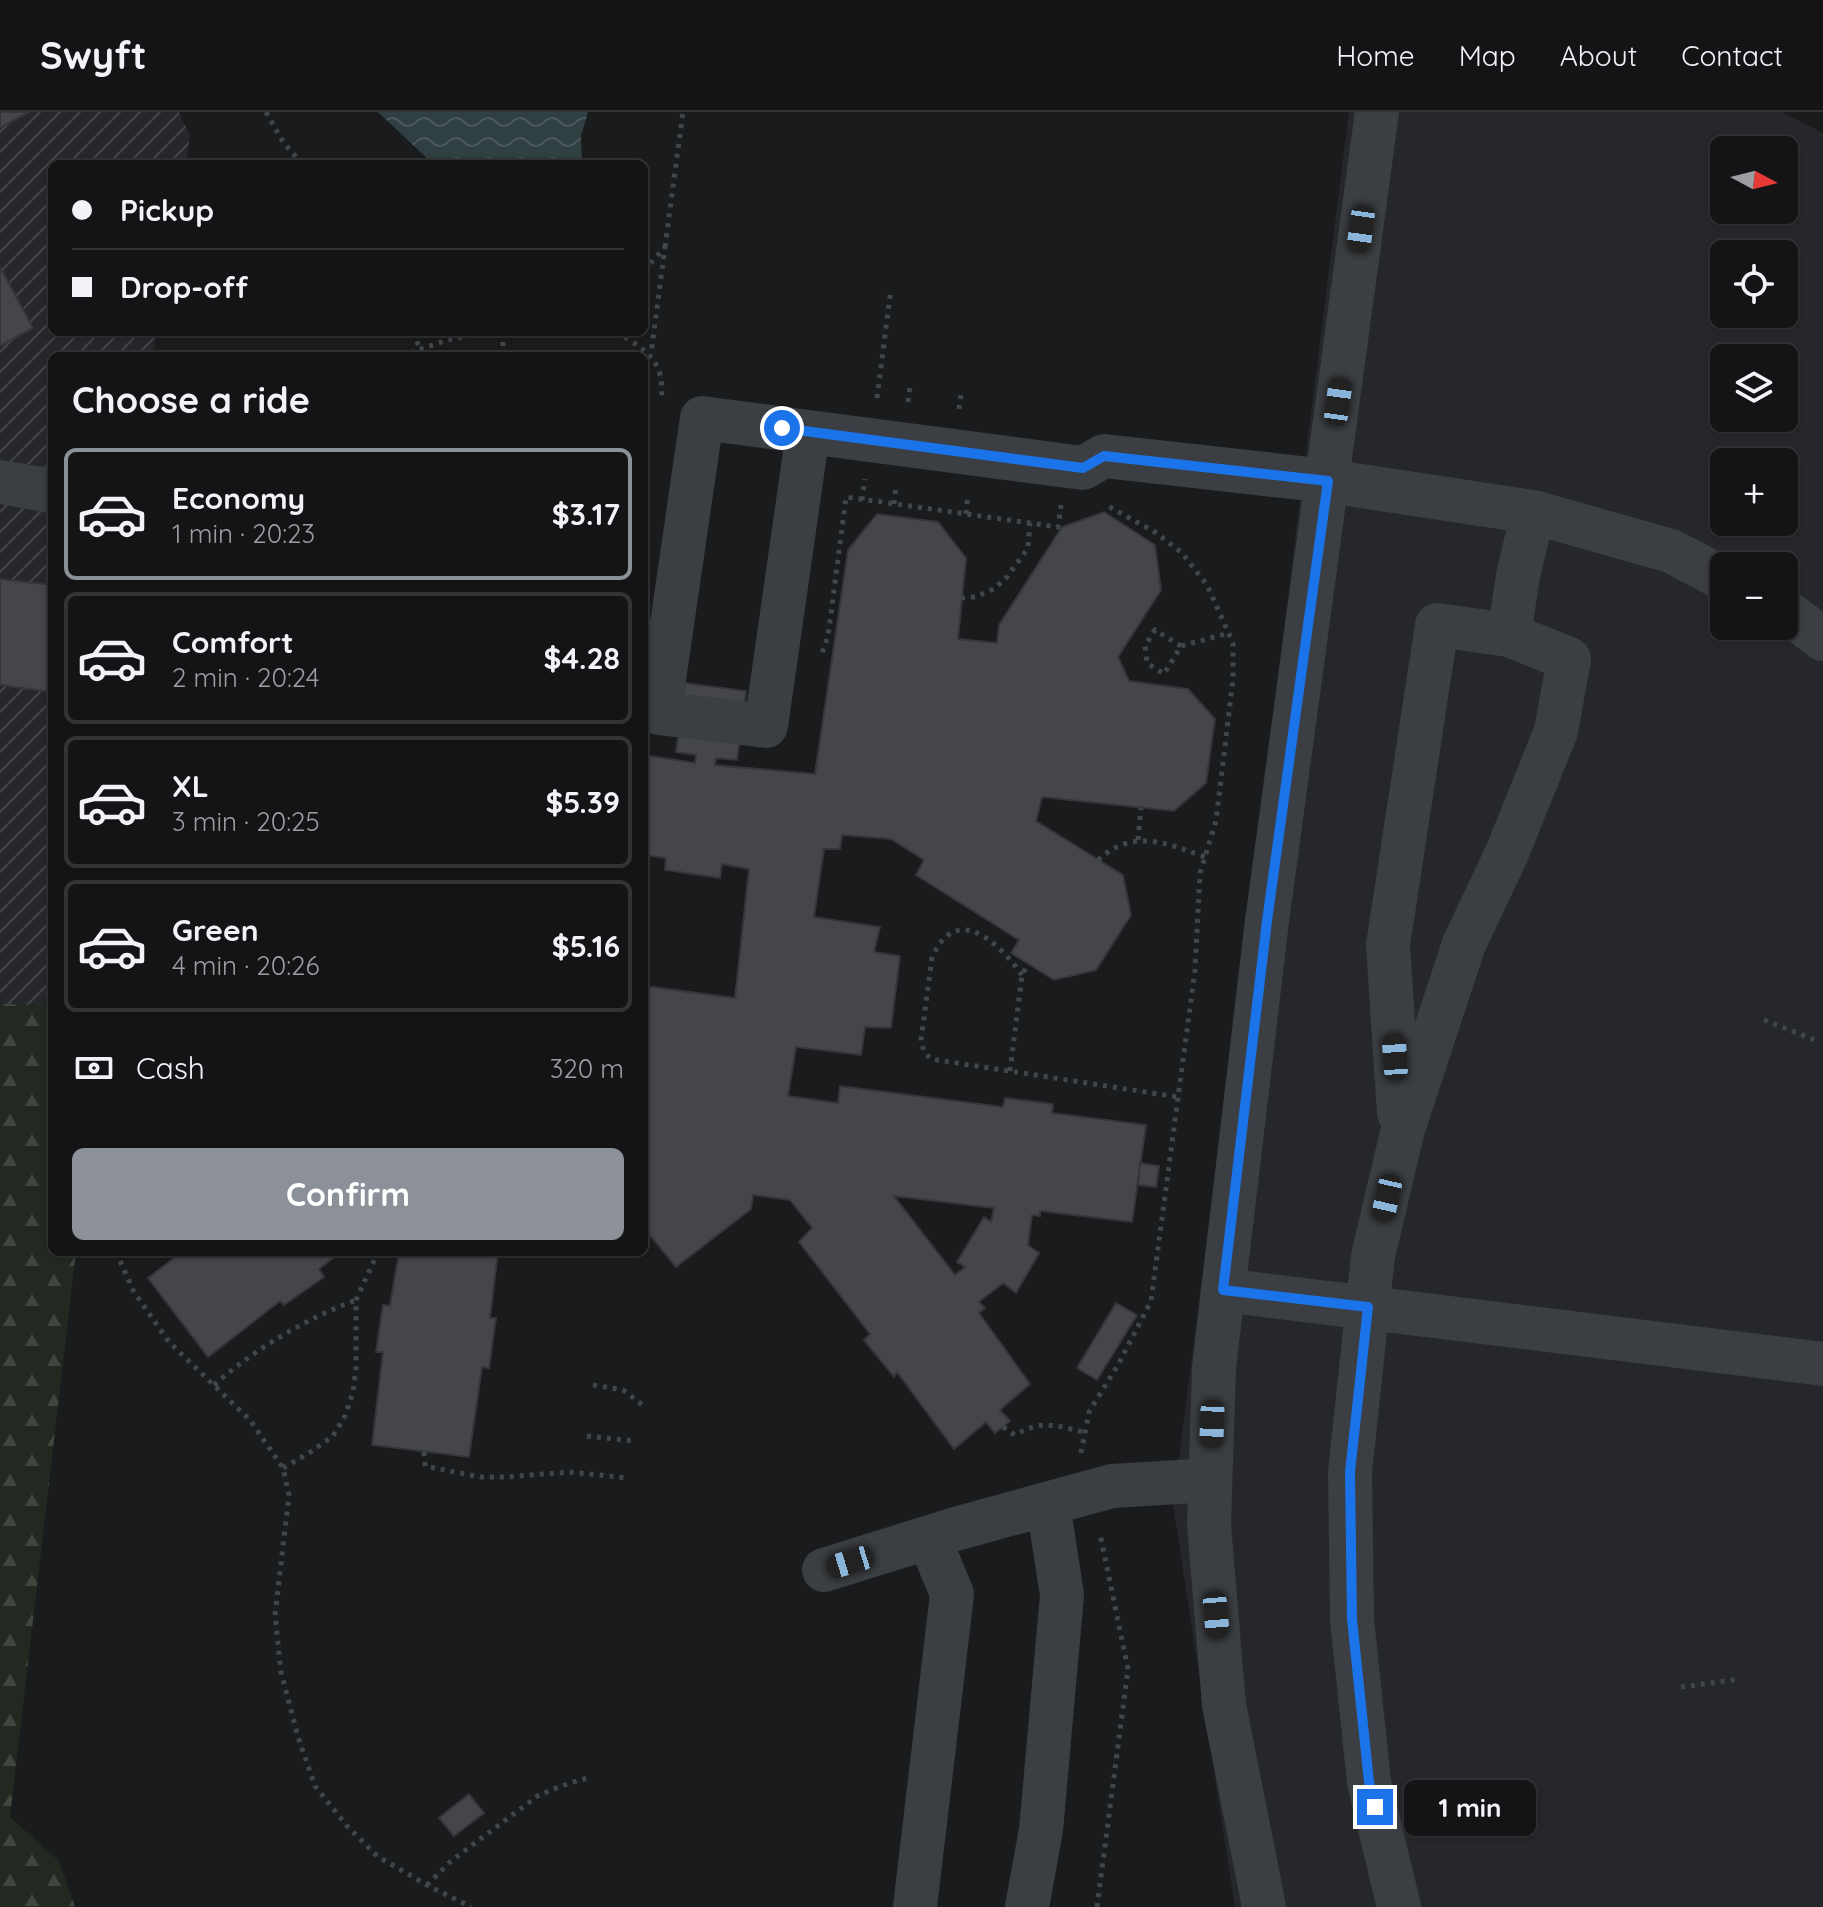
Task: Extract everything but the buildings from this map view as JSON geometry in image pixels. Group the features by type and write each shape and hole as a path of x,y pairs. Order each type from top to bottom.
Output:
{"lane":[{"path":"1264,1907 1224,1705 1209,1525 1214,1368 1267,921 1377,112"},
{"path":"808,432 766,726 659,713 702,418 1083,468 1104,456 1328,481 1533,512 1671,551 1710,572"},
{"path":"0,482 48,490"},
{"path":"1509,635 1518,576 1533,512"},
{"path":"1798,620 1823,639"},
{"path":"1399,1907 1369,1782 1352,1619 1350,1472 1373,1256 1400,1140 1464,944 1507,853 1556,731 1569,659 1509,635 1437,625 1388,945 1400,1140"},
{"path":"1223,1290 1823,1364"},
{"path":"824,1570 1112,1486 1210,1480"},
{"path":"1027,1907 1041,1830 1062,1595 1048,1504"},
{"path":"915,1907 952,1594 929,1538"}],"path":[{"path":"266,112 283,142 299,160"},
{"path":"651,355 683,112"},
{"path":"648,266 665,247"},
{"path":"877,401 891,289"},
{"path":"415,336 420,349"},
{"path":"412,352 468,336"},
{"path":"829,629 846,497 966,511 1058,527 1063,494"},
{"path":"1080,1458 1089,1412 1151,1301 1195,970 1200,873 1216,821 1233,679 1233,643 1207,585 1182,553 1155,532 1100,502"},
{"path":"961,598 975,597 994,589 1007,577 1028,548 1030,523"},
{"path":"1181,646 1155,630 1145,646 1147,663 1164,674 1181,646 1229,633"},
{"path":"1138,840 1141,808"},
{"path":"1098,860 1122,843 1138,840 1170,845 1205,857"},
{"path":"1022,975 1012,961 979,932 968,929 946,936 932,958 921,1040 924,1052 931,1059 1178,1097"},
{"path":"1010,1071 1022,975 1028,964"},
{"path":"1764,1020 1815,1040"},
{"path":"117,1256 134,1292 169,1342 250,1420 283,1468 289,1495 275,1615 281,1672 315,1786 347,1826 377,1856 471,1907"},
{"path":"283,1468 333,1436 345,1416 353,1392 356,1368 356,1300 376,1256"},
{"path":"214,1385 238,1364 322,1313 356,1300"},
{"path":"593,1385 623,1390 645,1407"},
{"path":"1003,1427 1015,1435 1030,1426 1044,1424 1084,1432"},
{"path":"587,1436 633,1441"},
{"path":"424,1452 425,1466 480,1477 569,1472 628,1478"},
{"path":"1097,1907 1128,1669 1100,1534"},
{"path":"1681,1687 1740,1679"},
{"path":"427,1885 451,1861 539,1795 591,1777"}],"shaded area":[{"path":"0,112 179,112 190,136 187,160 48,160 48,336 156,336 154,352 48,352 48,984 44,1007 0,1003"},
{"path":"1349,112 1781,112 1823,133 1823,1907 1235,1907 1173,1505"}],"green space":[{"path":"48,985 48,1256 76,1256 10,1817 59,1861 75,1907 0,1907 0,1003 44,1007"}],"water":[{"path":"378,112 588,112 581,136 582,160 429,160"}],"route":[{"path":"782,428 1083,468 1104,456 1328,481 1267,921 1223,1290 1368,1307 1350,1472 1351,1560 1352,1619 1369,1782 1375,1807"}]}
